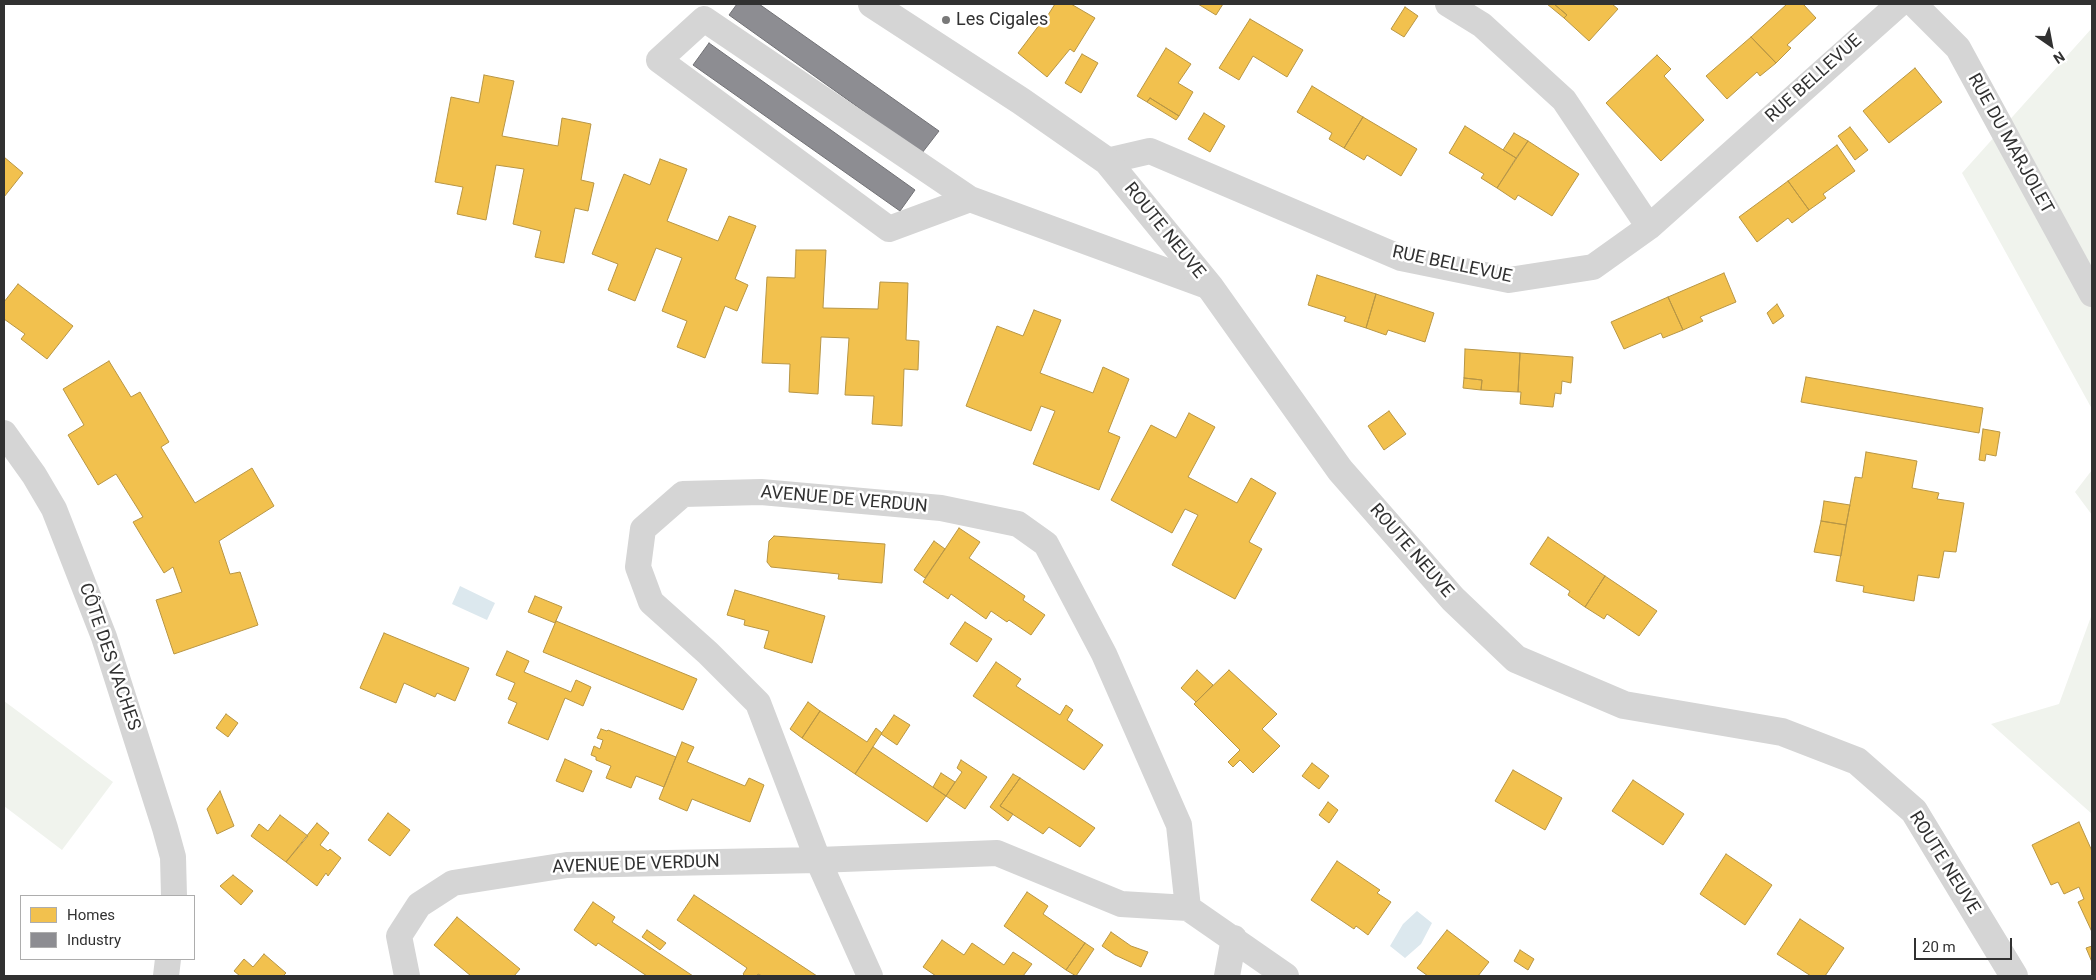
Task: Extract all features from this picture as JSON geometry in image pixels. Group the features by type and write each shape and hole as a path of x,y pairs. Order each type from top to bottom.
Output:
{"street":[{"name":"ROUTE NEUVE","path":"872,4 1021,101 1107,161 1210,287 1340,470 1452,599 1516,659 1624,706 1782,732 1857,761 1914,811 2014,976"},
{"path":"1448,4 1482,25 1564,100 1649,227"},
{"name":"RUE BELLEVUE","path":"1107,161 1150,151 1401,258 1508,280 1593,267 1649,227 1899,4"},
{"name":"RUE DU MARJOLET","path":"1914,4 1958,48 2092,294"},
{"path":"970,199 889,229 660,60 704,19 970,199 1210,287"},
{"name":"CÔTE DES VACHES","path":"4,433 34,475 54,509 104,637 173,857 174,895"},
{"name":"AVENUE DE VERDUN","path":"870,976 818,860 758,703 708,653 651,602 638,567 643,530 683,494 761,492 941,508 1018,524 1046,544 1104,654 1179,825 1188,908"},
{"name":"AVENUE DE VERDUN","path":"407,976 399,936 419,905 453,884 568,865 818,860 997,853 1121,904 1188,908 1234,938 1286,976"},
{"path":"1227,976 1234,938"},
{"path":"166,976 168,960"}],"shaded area":[{"path":"2092,28 2092,409 1962,173"},
{"path":"2092,470 2092,515 2075,492"},
{"path":"460,586 495,603 487,620 452,604"},
{"path":"2092,614 2092,814 1991,724 2059,704"},
{"path":"4,701 113,782 62,850 4,806"},
{"path":"1417,911 1432,923 1421,944 1405,958 1390,946 1403,924"}],"building: Homes":[{"path":"1055,4 1071,4 1095,18 1074,52 1070,49 1047,77 1018,53 1040,24 1041,26"},
{"path":"1198,4 1223,4 1216,15"},
{"path":"1547,4 1554,4 1567,15 1564,18"},
{"path":"1554,4 1612,4 1618,9 1589,41 1564,18 1567,15"},
{"path":"1787,4 1803,4 1816,18 1787,45 1791,48 1776,63 1751,37"},
{"path":"1405,7 1418,16 1404,37 1391,29"},
{"path":"1250,19 1303,50 1287,77 1253,56 1239,80 1219,68"},
{"path":"1751,37 1776,63 1760,76 1757,72 1727,99 1706,76"},
{"path":"1166,48 1191,64 1178,83 1193,92 1179,116 1150,98 1147,102 1137,96"},
{"path":"1082,54 1098,63 1081,93 1065,83"},
{"path":"1657,55 1671,69 1664,76 1704,120 1661,161 1606,103"},
{"path":"1915,68 1942,102 1889,143 1863,111"},
{"path":"484,75 514,81 502,136 558,146 562,118 591,124 581,180 594,183 588,211 575,208 564,263 535,257 541,231 513,224 524,169 496,165 486,220 457,214 463,187 435,182 451,97 479,103"},
{"path":"1312,86 1363,117 1344,148 1329,139 1332,133 1297,112"},
{"path":"1150,98 1179,116 1176,120 1147,102"},
{"path":"1204,113 1225,126 1210,152 1188,139"},
{"path":"1363,117 1417,149 1401,176 1367,155 1364,160 1344,148"},
{"path":"1465,126 1516,158 1497,188 1481,178 1484,174 1449,153"},
{"path":"1850,127 1868,150 1855,160 1838,136"},
{"path":"1514,133 1528,141 1516,158 1503,150"},
{"path":"1528,141 1579,174 1552,216 1518,195 1515,200 1497,188"},
{"path":"1837,145 1855,171 1823,194 1826,198 1809,210 1788,181"},
{"path":"4,157 23,173 4,197"},
{"path":"660,159 687,169 667,221 718,241 729,216 756,226 735,279 748,285 737,311 725,306 705,358 677,347 687,321 662,311 682,258 656,248 635,301 608,290 618,264 592,254 624,174 650,185"},
{"path":"1788,181 1809,210 1792,223 1788,218 1757,242 1739,217"},
{"path":"796,250 826,250 823,308 878,309 880,282 908,283 906,340 919,341 918,370 904,369 902,426 872,424 874,396 845,395 849,338 821,337 818,394 789,392 790,364 762,363 767,277 795,278"},
{"path":"1724,273 1736,302 1700,317 1703,321 1683,330 1668,297"},
{"path":"1317,275 1376,294 1366,328 1344,321 1346,317 1308,305"},
{"path":"18,284 73,326 47,359 21,339 25,334 4,319 4,302"},
{"path":"1376,294 1434,313 1425,342 1388,330 1386,335 1366,328"},
{"path":"1668,297 1683,330 1663,338 1661,333 1624,349 1611,322"},
{"path":"1777,304 1784,316 1773,324 1767,313"},
{"path":"1034,310 1061,320 1040,373 1093,393 1103,367 1129,379 1108,432 1120,437 1099,490 1033,464 1055,411 1041,406 1031,431 966,406 997,326 1023,336"},
{"path":"1465,349 1520,353 1518,392 1481,390 1482,380 1464,378"},
{"path":"1520,353 1573,357 1571,383 1562,381 1561,394 1555,393 1553,407 1520,404 1521,392 1518,392"},
{"path":"109,361 131,397 140,392 169,442 161,447 195,503 252,468 274,506 219,541 230,574 240,572 258,625 174,654 156,600 182,592 173,567 164,573 133,522 143,517 116,474 98,485 68,435 84,425 63,389"},
{"path":"1806,377 1983,408 1979,433 1801,402"},
{"path":"1464,378 1482,380 1481,390 1463,388"},
{"path":"1389,411 1406,434 1384,450 1368,426"},
{"path":"1189,413 1215,427 1188,477 1237,503 1251,478 1276,493 1249,542 1262,549 1235,599 1172,565 1198,515 1185,509 1172,533 1111,500 1151,425 1176,438"},
{"path":"1983,429 2000,432 1996,456 1986,454 1985,461 1979,460"},
{"path":"1866,452 1917,461 1912,488 1939,493 1937,499 1964,503 1956,552 1944,551 1939,578 1918,575 1914,601 1863,592 1864,586 1836,581 1855,477 1862,478"},
{"path":"1824,501 1850,505 1846,525 1821,521"},
{"path":"1821,521 1846,525 1841,556 1814,552"},
{"path":"959,528 980,542 969,558 1025,596 1023,600 1045,615 1031,635 1009,620 1007,622 991,611 986,619 951,594 948,599 923,582"},
{"path":"774,536 885,544 882,583 838,579 839,574 771,567 767,562 769,541"},
{"path":"1548,537 1605,576 1585,607 1568,595 1570,591 1530,564"},
{"path":"934,541 945,549 925,578 914,570"},
{"path":"1605,576 1657,611 1639,636 1607,614 1604,619 1585,607"},
{"path":"735,590 825,616 812,663 764,648 769,631 744,625 745,620 727,615"},
{"path":"535,596 562,607 555,623 528,612"},
{"path":"556,621 697,679 683,710 543,652"},
{"path":"965,622 992,639 977,662 950,644"},
{"path":"384,633 469,668 455,701 437,693 435,697 404,683 396,703 360,688"},
{"path":"507,651 529,661 524,672 571,692 576,680 591,687 583,706 565,698 548,740 508,723 517,703 508,699 515,683 496,675"},
{"path":"996,662 1021,679 1016,686 1060,715 1066,705 1073,710 1067,720 1103,745 1084,770 973,696"},
{"path":"1197,670 1213,685 1196,702 1181,688"},
{"path":"1229,670 1277,714 1262,729 1280,746 1253,773 1240,760 1233,767 1228,762 1240,750 1194,704"},
{"path":"808,702 820,711 802,738 790,729"},
{"path":"820,711 867,742 876,728 882,733 855,774 802,738"},
{"path":"226,714 238,723 228,737 216,728"},
{"path":"894,715 910,725 897,745 881,734"},
{"path":"601,729 608,730 676,757 664,787 636,776 631,788 606,778 611,766 596,760 596,757 591,755 594,746 600,749 603,740 597,738"},
{"path":"682,742 694,747 687,762 745,786 749,778 764,785 750,822 692,799 687,811 659,799"},
{"path":"873,747 946,796 927,822 855,774"},
{"path":"565,759 592,771 583,792 556,781"},
{"path":"961,760 987,777 965,809 946,796 962,772 957,768"},
{"path":"1312,763 1329,776 1319,789 1302,776"},
{"path":"1513,770 1562,798 1545,830 1495,801"},
{"path":"941,773 955,782 946,796 933,787"},
{"path":"1013,774 1020,778 1000,806 1013,814 1008,821 990,807"},
{"path":"1020,778 1095,828 1080,847 1049,827 1043,834 1000,806"},
{"path":"1633,780 1684,814 1663,845 1612,811"},
{"path":"220,791 234,826 217,834 207,809"},
{"path":"1328,802 1338,810 1329,823 1319,815"},
{"path":"388,813 410,830 390,856 368,840"},
{"path":"280,815 308,836 286,862 251,836 259,824 268,831"},
{"path":"2079,822 2092,851 2092,932 2078,902 2084,899 2079,887 2064,894 2058,882 2051,885 2032,845"},
{"path":"317,823 329,833 320,845 328,851 330,849 341,858 328,876 326,873 317,886 286,862"},
{"path":"1726,854 1772,885 1745,925 1700,894"},
{"path":"1337,861 1380,890 1377,893 1391,902 1368,935 1356,926 1354,929 1311,900"},
{"path":"233,875 253,891 241,905 220,886"},
{"path":"1027,892 1048,906 1043,914 1085,943 1066,970 1004,926"},
{"path":"694,895 817,976 762,976 758,974 757,976 745,976 743,974 747,968 677,920"},
{"path":"593,902 615,917 612,922 693,976 647,976 598,943 596,946 574,930"},
{"path":"457,917 520,969 514,976 471,976 434,945"},
{"path":"1800,919 1844,948 1825,976 1811,976 1777,954"},
{"path":"647,930 666,943 660,950 642,937"},
{"path":"1447,930 1489,962 1478,976 1428,976 1417,968"},
{"path":"1111,932 1131,946 1148,952 1141,967 1115,955 1102,946"},
{"path":"942,940 964,955 972,943 1004,965 1013,952 1032,964 1023,976 936,976 923,967"},
{"path":"1085,943 1094,949 1076,976 1066,970"},
{"path":"2092,946 2092,962 2086,948"},
{"path":"1520,950 1534,959 1528,970 1514,961"},
{"path":"264,954 286,973 283,976 240,976 234,971 244,959 253,967"}],"building: Industry":[{"path":"737,4 759,4 939,131 922,153 729,15"},
{"path":"709,43 915,190 900,211 693,65"}],"place":[{"name":"Les Cigales","path":"946,20"}]}
